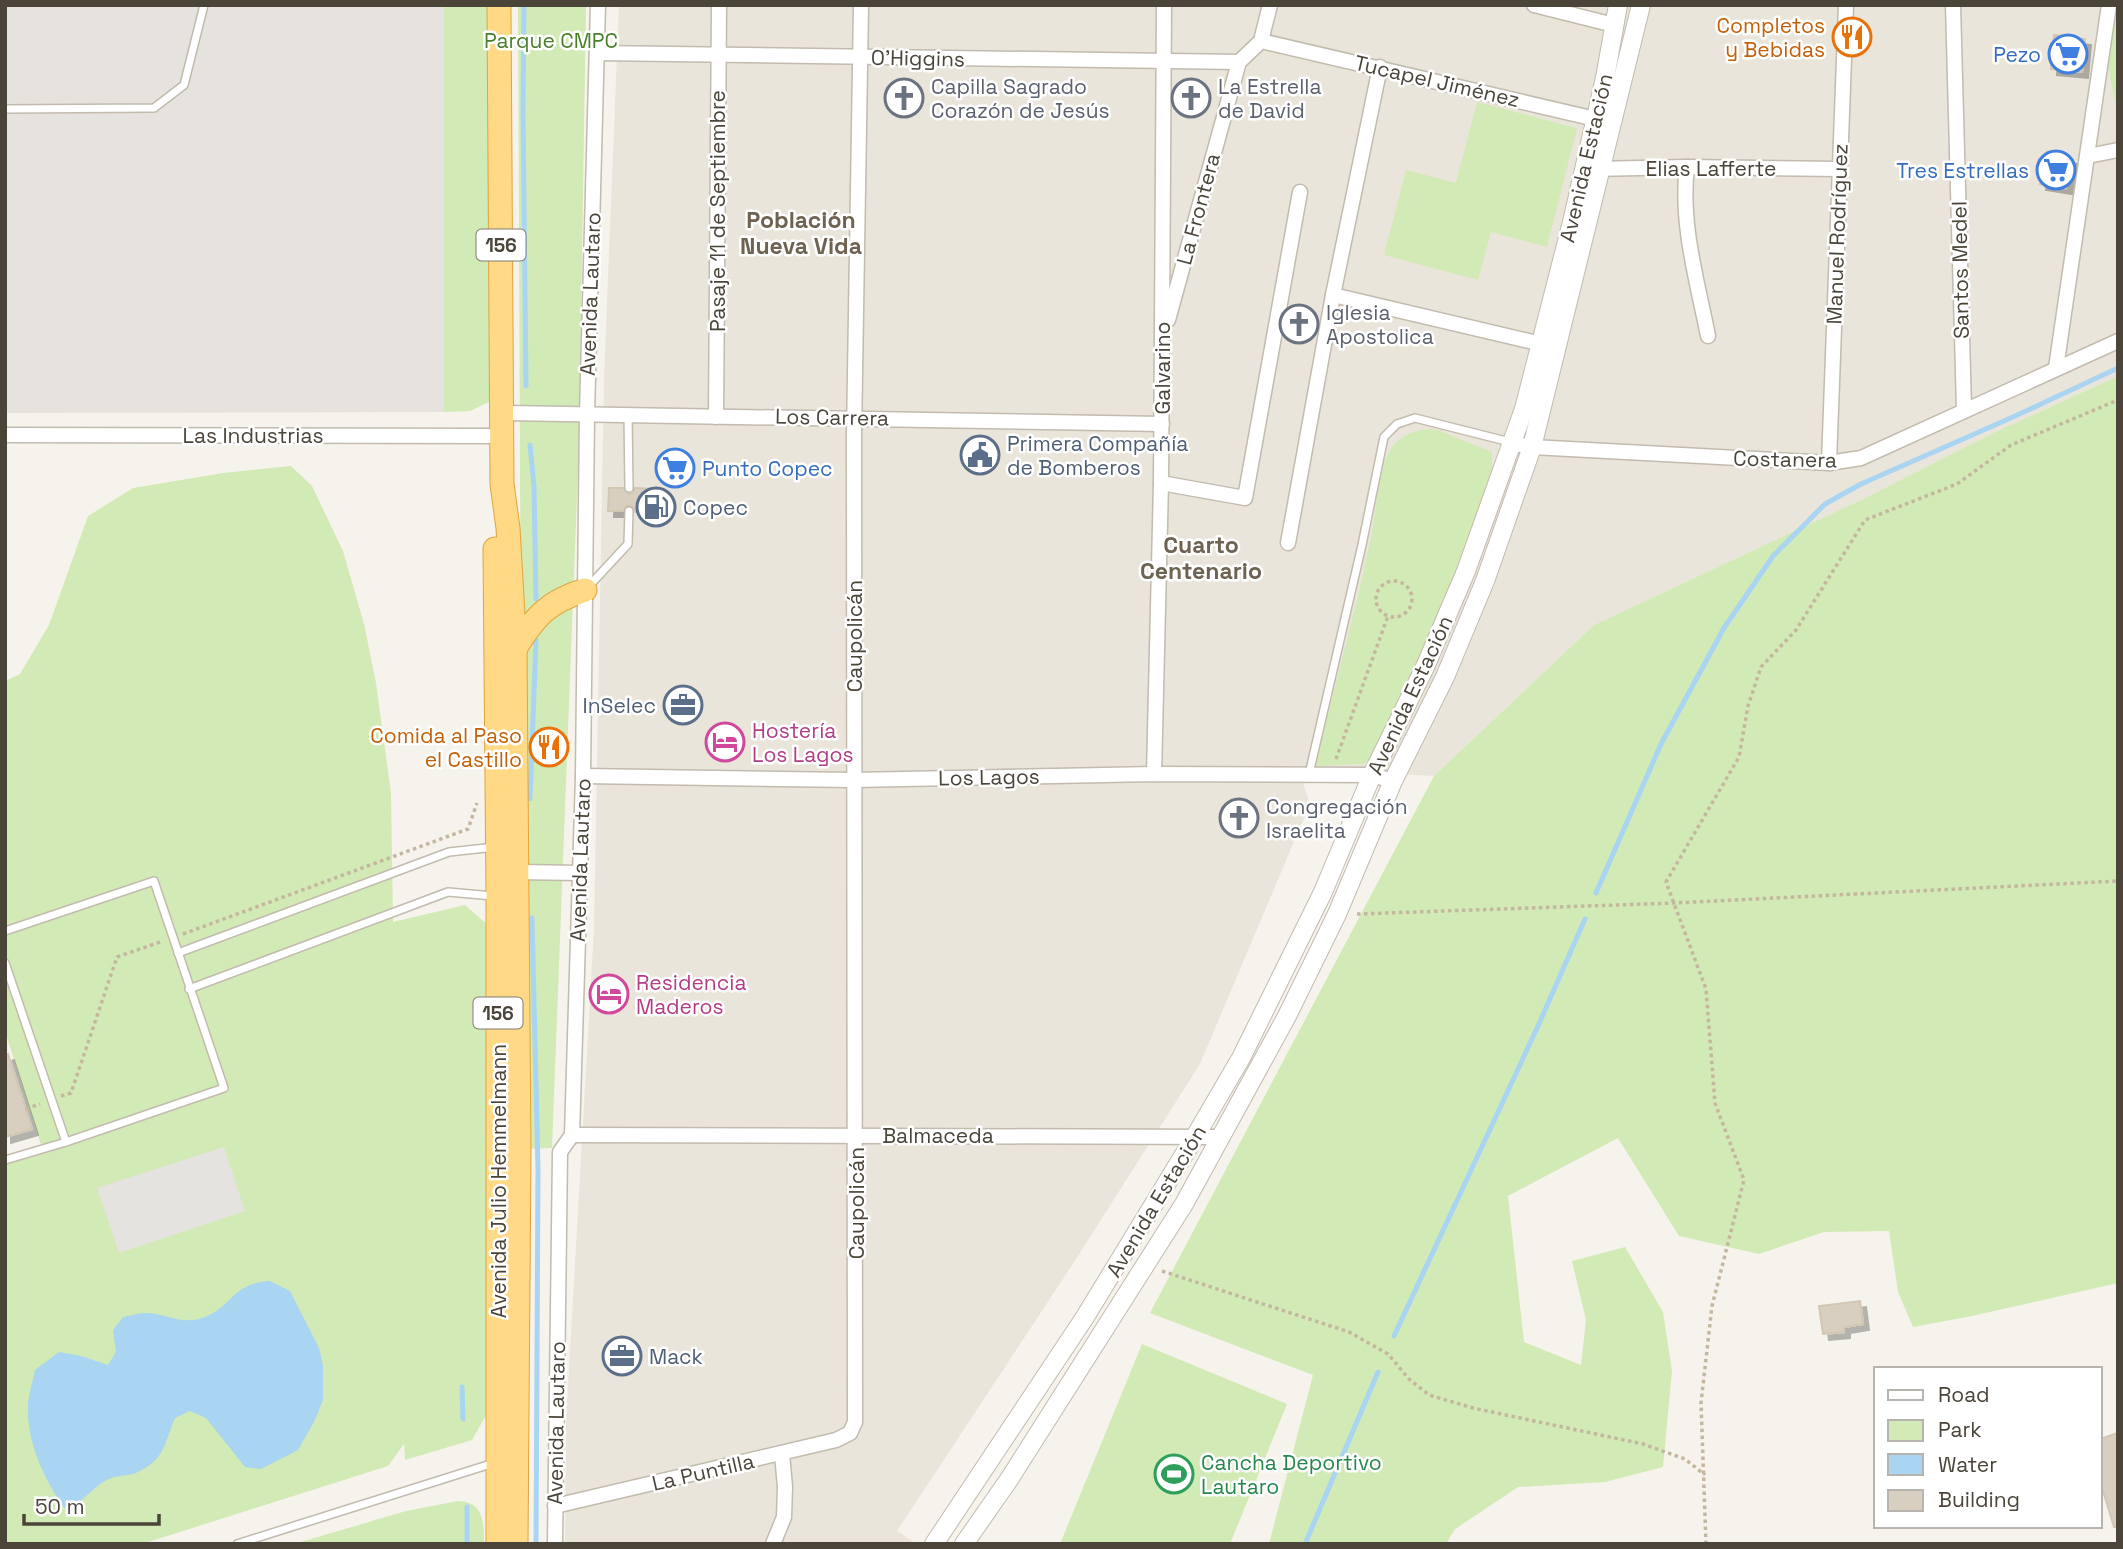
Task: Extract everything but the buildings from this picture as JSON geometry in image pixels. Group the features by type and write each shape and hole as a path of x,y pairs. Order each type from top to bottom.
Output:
{"highway":[{"name":"Avenida Julio Hemmelmann","path":"499,5 502,484 508,528 515,649 507,897 508,1459 516,1544"},
{"name":"Avenida Julio Hemmelmann","path":"502,484 494,529 507,846 517,872 507,897"},
{"path":"515,649 530,624 544,609 585,590"},
{"name":"Avenida Julio Hemmelmann","path":"498,1544 508,1459"}],"street":[{"name":"Avenida Lautaro","path":"555,1544 560,1153 572,1135 583,776 587,414 598,5"},
{"name":"Pasaje 11 de Septiembre","path":"716,416 719,5"},
{"name":"Caupolicán","path":"850,1433 855,1422 856,1407 854,417 860,5"},
{"name":"Galvarino","path":"1154,774 1162,424 1164,5"},
{"path":"1239,62 1261,41 1270,5"},
{"path":"1534,5 1614,25"},
{"name":"Avenida Estación","path":"964,1544 1010,1478 1184,1204 1287,1016 1337,914 1393,781 1445,677 1480,593 1532,447 1549,346 1592,169 1595,119 1618,5"},
{"name":"Avenida Estación","path":"1592,169 1613,124 1641,5"},
{"name":"Manuel Rodríguez","path":"1829,463 1846,5"},
{"name":"Santos Medel","path":"1953,5 1964,409"},
{"path":"2056,368 2109,5"},
{"name":"Tucapel Jiménez","path":"1261,41 1613,124"},
{"name":"O'Higgins","path":"597,53 1239,62"},
{"name":"La Frontera","path":"1163,339 1239,62"},
{"path":"1288,543 1333,295 1380,67"},
{"path":"2088,156 2118,150"},
{"path":"1687,167 1684,189 1688,234 1708,335"},
{"name":"Elias Lafferte","path":"1592,169 1839,169"},
{"path":"1161,483 1245,498 1300,192"},
{"path":"1333,295 1549,346"},
{"name":"Costanera","path":"1511,443 1532,447 1829,463 1861,458 2118,341"},
{"name":"Avenida Estación","path":"934,1544 1050,1371 1241,1058 1323,891 1372,775 1425,667 1466,571 1549,346"},
{"name":"Los Carrera","path":"501,424 587,414 1162,424"},
{"name":"Las Industrias","path":"5,435 501,424"},
{"name":"Los Lagos","path":"583,776 853,780 1154,774 1372,775 1393,781"},
{"path":"517,872 580,873"},
{"name":"Balmaceda","path":"572,1135 1220,1137"},
{"path":"1123,1254 1146,1266"},
{"name":"La Puntilla","path":"555,1506 782,1454 836,1440 850,1433"},
{"path":"773,1544 784,1517 782,1454"}],"lane":[{"path":"5,109 154,108 184,85 204,5"},
{"path":"628,415 629,488"},
{"path":"1308,775 1384,438 1397,424 1415,418 1511,443"},
{"path":"585,590 628,544 629,511"},
{"path":"178,953 449,852 507,846"},
{"path":"5,931 154,881 224,1088 5,1160"},
{"path":"189,989 448,892 507,897"},
{"path":"5,963 66,1142"},
{"path":"237,1544 508,1459"}],"path":[{"path":"1706,1544 1701,1403 1712,1306 1744,1180 1715,1103 1706,989 1666,882 1739,757 1748,706 1761,667 1796,630 1865,520 1957,484 2011,444 2118,400"},
{"path":"1392,580 1398,581 1408,587 1412,604 1405,614 1388,616 1378,608 1376,596 1381,586 1392,580"},
{"path":"1330,775 1388,616"},
{"path":"1337,914 1674,903 2118,881"},
{"path":"1146,1266 1349,1332 1388,1354 1409,1379 1429,1395 1473,1408 1643,1444 1685,1458 1705,1475"}],"shaded area":[{"path":"5,5 444,5 444,412 5,413"},
{"path":"619,5 2118,5 2118,376 1993,433 1861,500 1594,625 1434,776 1298,769 1310,804 1200,1064 1078,1256 897,1531 917,1544 565,1544 566,1422 594,929 604,379"},
{"path":"224,1147 245,1211 119,1253 97,1188"}],"green space":[{"path":"444,5 489,5 489,402 470,411 444,412"},
{"name":"Parque CMPC","path":"518,5 586,5 579,443 552,1148 523,1149"},
{"path":"2113,5 2118,5 2118,116 2104,46"},
{"path":"1477,102 1577,128 1547,247 1491,232 1478,280 1384,255 1406,170 1456,183"},
{"path":"2118,376 2118,1283 1913,1327 1898,1292 1889,1231 1824,1232 1759,1254 1679,1236 1618,1138 1508,1196 1524,1342 1581,1365 1586,1320 1572,1261 1625,1247 1663,1312 1672,1371 1663,1467 1605,1482 1518,1487 1455,1529 1446,1544 1269,1544 1313,1375 1150,1313 1434,776 1594,625 1861,500 1993,433"},
{"path":"1437,430 1492,452 1492,473 1442,611 1372,760 1363,764 1315,766 1363,575 1385,461 1392,447 1401,439 1411,433"},
{"path":"291,466 312,486 343,551 364,624 376,683 391,793 393,922 465,905 489,926 489,1410 472,1440 405,1460 404,1444 388,1466 142,1544 5,1544 5,1159 42,1148 5,1031 5,681 20,674 49,625 88,516 133,488 223,473"},
{"name":"Cancha Deportivo Lautaro","path":"1142,1344 1287,1404 1230,1544 1060,1544"},
{"path":"458,1501 467,1502 478,1510 483,1521 484,1544 294,1544 406,1511"}],"water":[{"path":"270,1281 290,1291 319,1348 323,1365 323,1400 298,1450 261,1469 245,1467 206,1418 190,1411 175,1418 162,1450 153,1463 136,1473 109,1479 77,1503 64,1508 37,1458 30,1431 28,1403 35,1370 59,1352 108,1365 116,1352 113,1330 123,1317 151,1313 184,1320 199,1319 218,1310 247,1287"}],"waterway":[{"path":"524,5 526,386"},
{"path":"1596,893 1661,744 1724,628 1773,556 1825,504 1861,484 2118,368"},
{"path":"530,445 534,486 536,599"},
{"path":"530,799 536,640"},
{"path":"532,918 538,1169 536,1544"},
{"path":"1394,1336 1585,919"},
{"path":"1305,1544 1378,1372"},
{"path":"462,1387 463,1419"},
{"path":"467,1507 467,1544"}],"place":[{"name":"Completos y Bebidas","path":"1852,37"},
{"name":"Pezo","path":"2068,54"},
{"name":"Capilla Sagrado Corazón de Jesús","path":"904,98"},
{"name":"La Estrella de David","path":"1191,98"},
{"name":"Tres Estrellas","path":"2056,170"},
{"name":"Iglesia Apostolica","path":"1299,324"},
{"name":"Primera Compañía de Bomberos","path":"980,455"},
{"name":"Punto Copec","path":"675,468"},
{"name":"Copec","path":"656,507"},
{"name":"InSelec","path":"683,705"},
{"name":"Hostería Los Lagos","path":"725,742"},
{"name":"Comida al Paso el Castillo","path":"549,747"},
{"name":"Congregación Israelita","path":"1239,818"},
{"name":"Residencia Maderos","path":"609,994"},
{"name":"Mack","path":"622,1356"},
{"name":"Cancha Deportivo Lautaro","path":"1174,1474"}],"district":[{"name":"Población Nueva Vida","path":"801,233"},
{"name":"Cuarto Centenario","path":"1201,558"}]}
